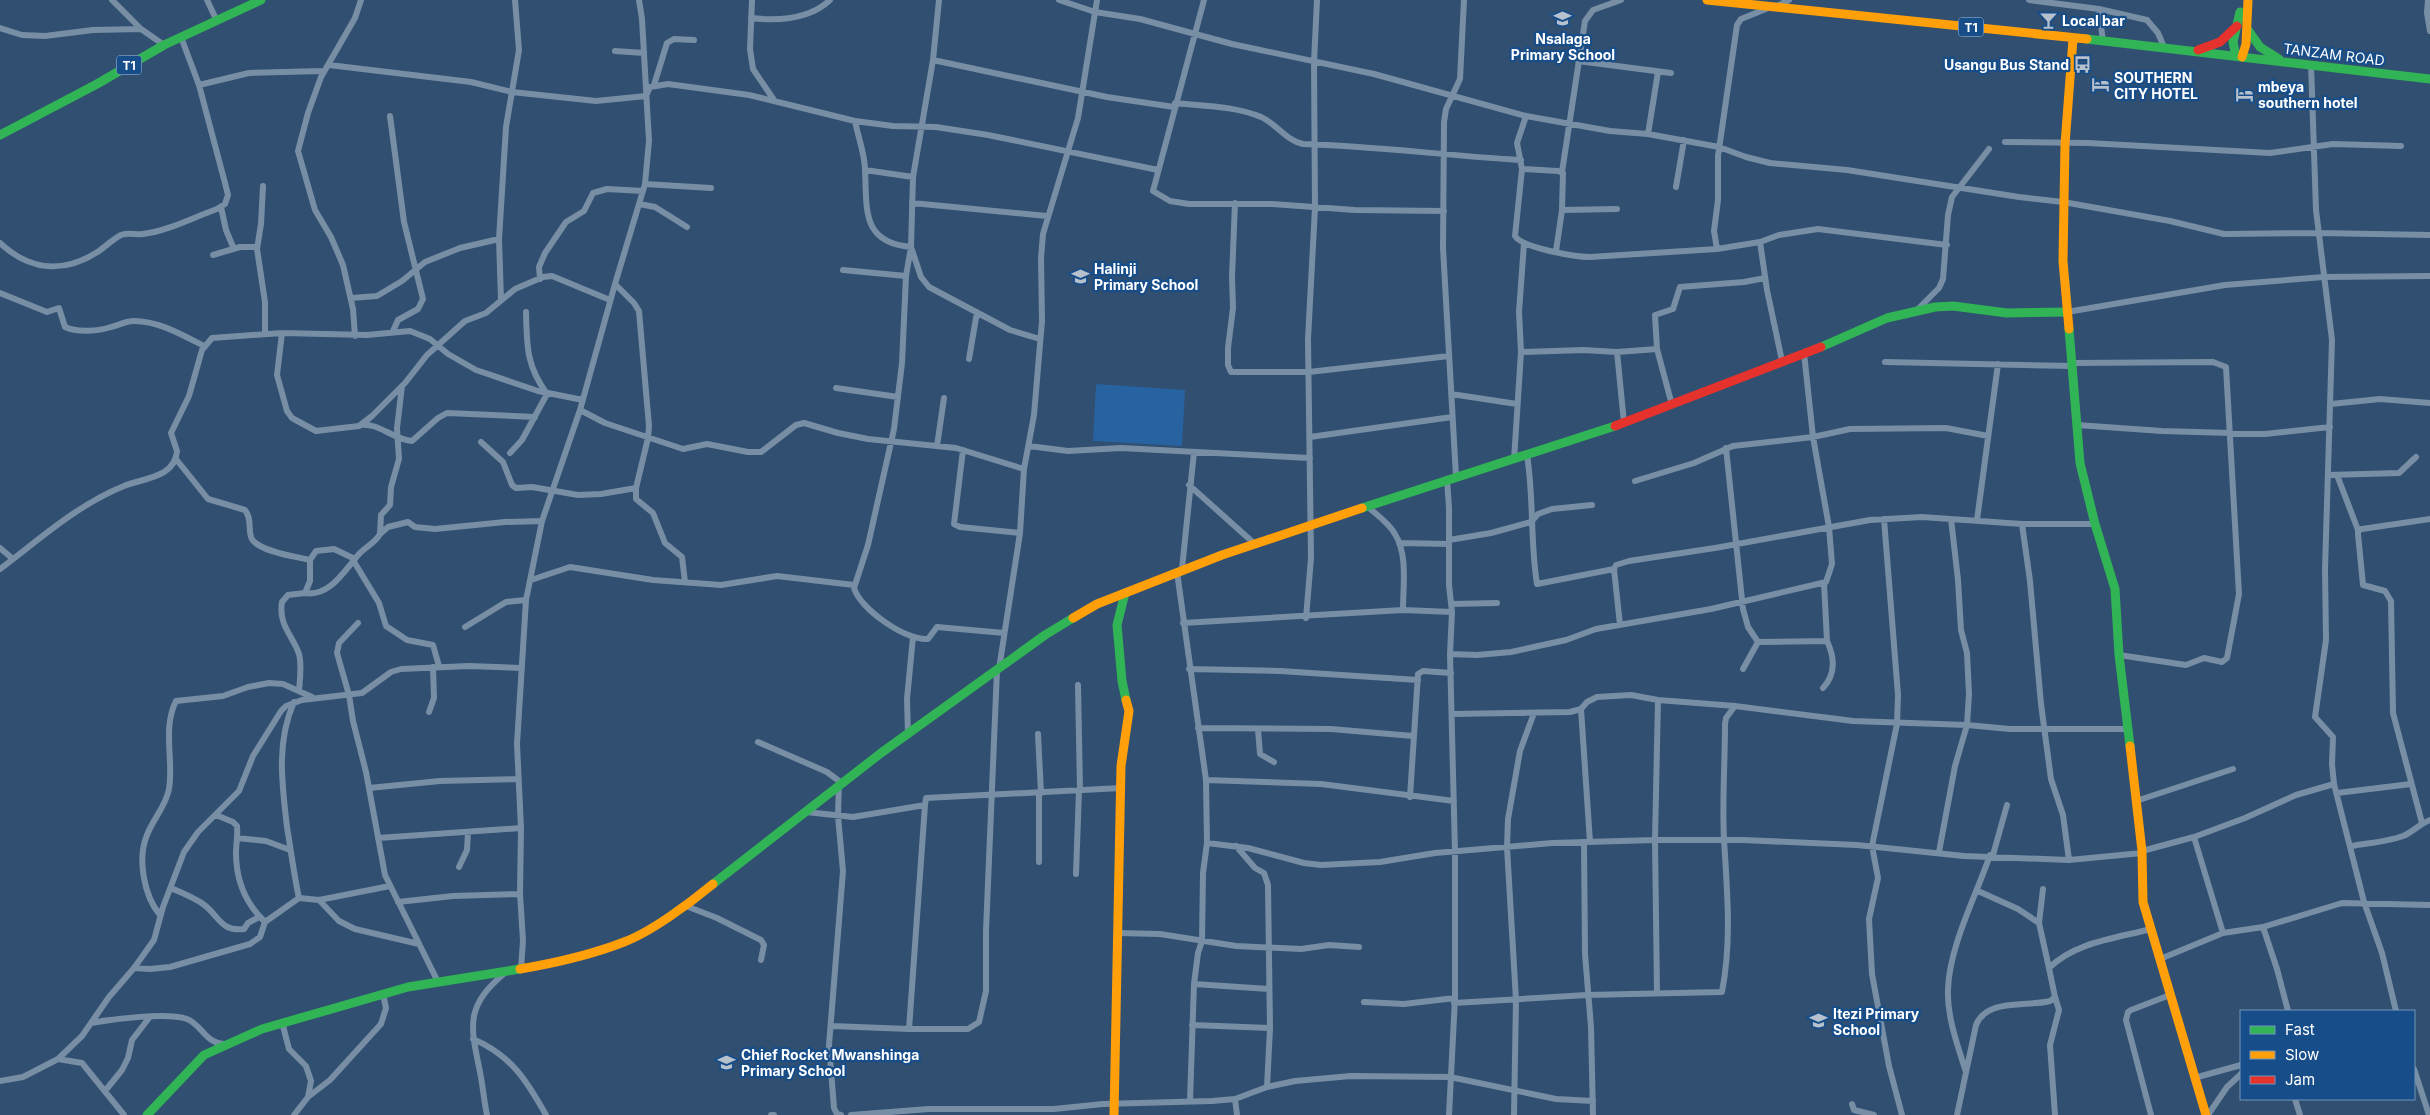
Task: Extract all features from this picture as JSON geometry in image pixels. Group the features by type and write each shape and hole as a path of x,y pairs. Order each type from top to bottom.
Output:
{"main road":[{"name":"T1","path":"0,135 97,84 164,45 216,19 261,0"},
{"name":"T1","path":"1707,0 1760,3 1773,7 2164,47 2239,57"},
{"path":"2239,57 2246,44 2241,25 2241,0"},
{"path":"2194,51 2214,45 2241,25 2248,0"},
{"path":"2241,25 2254,43 2261,49 2285,62"},
{"path":"2073,39 2065,144 2063,268 2083,478 2094,524 2115,589 2120,654 2142,852 2142,892 2194,1078 2207,1115"},
{"name":"TANZAM ROAD","path":"2239,57 2430,79"},
{"path":"147,1115 196,1061 225,1044 282,1022 383,994 438,982 506,972 577,958 625,942 686,906 806,812 998,669 1082,612 1125,592 1180,570 1447,479 1514,460 1624,423 1847,337 1877,322 1917,310 1953,306 2007,313 2067,312"},
{"path":"1114,1115 1121,766 1129,711 1122,681 1116,635 1125,592"}],"street":[{"path":"112,0 141,29 164,45"},
{"path":"207,0 216,19"},
{"path":"355,336 351,298 336,249 316,210 298,151 308,113 323,71 329,65 355,18 361,0"},
{"path":"501,300 499,240 506,127 519,50 515,0"},
{"path":"521,968 523,941 520,894 518,779 520,668 526,600 542,521 580,410 614,284 644,187 649,148 639,0"},
{"path":"752,0 750,50 753,69 774,100"},
{"path":"751,18 772,19 802,15 820,9 830,0"},
{"path":"939,0 933,60 913,177 911,247 906,276 898,397 891,442 868,545 854,585 856,594 864,605 893,627 913,637 928,639 938,627 1004,632"},
{"path":"1059,0 1095,12 1140,19 1314,62 1374,74 1526,116 1570,125 1684,140 1719,147 1770,164 1847,170 2063,202 2170,221 2224,234 2430,235"},
{"path":"831,1026 968,1029 980,1022 986,991 986,931 991,795 998,669 1020,533 1024,469 1029,446 1043,305 1041,258 1047,216 1069,151 1083,91 1097,0"},
{"path":"1204,0 1174,105 1153,191 1170,201 1189,204 1444,211"},
{"path":"1306,618 1311,558 1309,372 1314,208 1314,62 1317,0"},
{"path":"1456,476 1443,248 1446,156 1444,122 1452,96 1460,79 1464,0"},
{"path":"1556,251 1562,210 1562,172 1578,61 1588,14 1600,7 1621,0"},
{"path":"1717,249 1714,231 1718,200 1719,147 1726,87 1738,22 1789,0"},
{"path":"2029,0 2058,2 2148,20 2158,33 2164,47"},
{"path":"2428,0 2427,13 2430,30"},
{"path":"2099,9 2103,42"},
{"path":"0,28 30,36 93,30 141,29"},
{"path":"0,243 31,262 41,266 54,267 83,260 127,232 141,234 154,231 222,207 227,199 226,189 199,85 181,37"},
{"path":"654,85 667,43 674,40 694,40"},
{"path":"615,51 644,53"},
{"path":"933,60 1107,97 1247,112 1272,123 1294,142 1368,147 1446,156 1521,160"},
{"path":"1578,61 1671,73"},
{"path":"2312,64 2319,233 2332,340 2326,640 2315,718 2333,737 2332,764 2334,784 2352,846 2364,902 2382,953 2396,1010"},
{"path":"329,65 471,82 512,92 596,102 646,96"},
{"path":"199,85 248,73 323,71"},
{"path":"1648,134 1658,72"},
{"path":"646,96 650,87 668,84 774,100 855,121 893,126 922,126 988,135 1158,170"},
{"path":"390,116 404,222 422,296 420,306 398,320 394,331"},
{"path":"1526,116 1517,143 1522,170 1515,236 1524,244 1584,257 1717,249 1760,242 1778,235 1818,229 1947,245"},
{"path":"855,121 865,170 867,216 871,226 876,234 886,241 900,246 911,247"},
{"path":"1676,187 1684,140"},
{"path":"2005,142 2270,153 2343,144 2401,146"},
{"path":"1917,310 1942,284 1950,204 1959,188 1967,181 1978,161 1989,149"},
{"path":"865,170 913,177"},
{"path":"1522,170 1562,172"},
{"path":"263,186 261,224 257,247 265,302 265,334"},
{"path":"540,279 539,267 545,254 566,222 584,212 594,193 607,189 644,187 711,188"},
{"path":"912,203 1047,216"},
{"path":"639,204 656,207 669,218 687,227"},
{"path":"1236,204 1229,369 1235,372 1309,372 1449,356"},
{"path":"222,207 226,230 234,249"},
{"path":"1562,210 1616,209"},
{"path":"351,298 372,298 380,295 433,258 460,248 499,240"},
{"path":"1760,242 1765,278 1782,361"},
{"path":"1514,460 1522,352 1519,312 1524,244"},
{"path":"212,255 234,249 257,247"},
{"path":"911,247 926,284 1010,330 1040,339"},
{"path":"843,270 906,276"},
{"path":"359,426 372,416 402,386 437,346 465,321 486,313 515,289 540,279 554,276 610,300"},
{"path":"2067,312 2202,288 2324,277 2430,276"},
{"path":"1672,405 1657,348 1654,316 1673,309 1680,287 1744,282 1765,278"},
{"path":"614,284 634,303 639,311 648,438 636,488 636,499 653,513 665,543 682,557 685,582"},
{"path":"0,293 47,312 59,308 65,327 72,330 100,329 127,322 144,322 162,326 204,346"},
{"path":"526,312 528,359 533,374 547,394"},
{"path":"969,359 977,312"},
{"path":"0,569 73,514 125,486 155,478 170,467 176,459 178,451 170,434 189,396 204,346 209,340 216,337 282,333 355,336 394,331 417,333 430,339 437,346 476,370 547,394 583,400"},
{"path":"282,333 277,375 287,411 292,418 316,431 373,426 398,438 414,441 442,414 452,412 535,416"},
{"path":"1522,352 1583,350 1617,352 1657,348"},
{"path":"1617,352 1624,423"},
{"path":"1450,654 1487,655 1511,652 1566,640 1596,629 1711,610 1743,600 1824,583 1828,580 1832,564 1829,527 1813,437 1804,353"},
{"path":"1885,362 2222,364 2226,367 2239,594 2227,658 2222,662 2204,658 2186,665 2120,654"},
{"path":"1977,520 1998,364"},
{"path":"380,534 381,515 390,505 391,488 397,469 402,386"},
{"path":"836,388 898,397"},
{"path":"510,453 522,440 547,394"},
{"path":"1451,394 1517,404"},
{"path":"937,446 944,398"},
{"path":"2331,404 2380,399 2430,403"},
{"path":"580,410 604,423 683,449 712,444 736,450 761,452 792,428 804,422 846,436 963,450 1024,469"},
{"path":"1310,436 1452,418"},
{"path":"2077,425 2230,434 2281,434 2330,427"},
{"path":"1635,481 1694,462 1726,448 1753,443 1813,437 1861,428 1946,428 1988,436"},
{"path":"481,442 503,462 514,487 552,490 571,494 601,494 636,488"},
{"path":"1029,446 1068,450 1121,448 1310,458"},
{"path":"1726,448 1743,609 1748,627 1758,642"},
{"path":"963,450 953,516 954,524 960,527 1020,533"},
{"path":"1190,1101 1194,984 1198,953 1202,941 1203,874 1208,843 1206,780 1183,623 1180,570 1194,452"},
{"path":"1527,455 1532,549 1537,584 1614,569 1616,565 1628,561 1735,544 1839,524 1884,519 1922,517 2022,524 2094,524"},
{"path":"2328,475 2399,473 2416,457"},
{"path":"176,459 208,499 245,510 250,519 251,536 255,543 275,551 310,560"},
{"path":"2337,475 2358,530 2363,585 2385,591 2391,601 2393,713 2422,823"},
{"path":"1447,479 1449,585 1452,604 1450,654 1455,851 1454,1000 1448,1115"},
{"path":"1189,485 1256,545"},
{"path":"1399,543 1449,542 1531,522 1538,514 1552,509 1592,505"},
{"path":"1368,507 1391,528 1399,543 1403,560 1403,610"},
{"path":"1884,519 1897,679 1897,724 1872,846 1878,878 1869,919 1869,954 1889,1066 1902,1115"},
{"path":"1939,852 1955,766 1966,725 1969,673 1967,653 1961,630 1951,519"},
{"path":"2358,530 2430,519"},
{"path":"300,691 299,655 288,636 282,608 284,599 288,595 316,593 333,584 354,560 388,527 408,522 417,527 436,529 505,522 542,521"},
{"path":"2022,524 2030,581 2041,704 2046,730 2051,779 2063,815 2069,860"},
{"path":"0,548 13,558"},
{"path":"305,594 310,581 310,560 316,551 329,548 343,552 354,560 379,603 386,626 407,640 433,645 436,667 434,698 430,712"},
{"path":"530,580 570,566 627,577 721,585 777,576 854,585"},
{"path":"1614,569 1620,625"},
{"path":"1823,688 1830,680 1834,668 1833,657 1827,641 1824,583"},
{"path":"465,626 506,602 526,600"},
{"path":"1452,604 1497,603"},
{"path":"1183,623 1306,618 1403,610 1452,612"},
{"path":"358,623 339,643 337,650 340,670 349,695 350,707 369,788 385,875 438,982"},
{"path":"908,735 907,699 913,637"},
{"path":"1758,642 1827,641"},
{"path":"1742,670 1758,642"},
{"path":"0,1081 28,1075 58,1059 82,1036 134,968 154,940 160,915 184,852 198,832 239,791 250,763 274,721 286,706 294,702 313,698 349,695 368,690 391,672 436,667 520,668"},
{"path":"1189,669 1280,671 1418,680"},
{"path":"1410,796 1418,674 1423,671 1451,673"},
{"path":"160,915 150,901 145,881 145,843 169,789 169,733 176,701 223,696 248,686 269,683 283,684 313,698"},
{"path":"1076,874 1080,790 1078,685"},
{"path":"1593,1115 1584,939 1587,842 1581,709 1586,702 1615,695 1631,695 1658,700 1735,706 1828,719 1897,724 1966,725 2046,730 2128,729"},
{"path":"1658,700 1655,840 1658,993"},
{"path":"294,702 285,730 281,777 290,850 300,898"},
{"path":"1364,1002 1404,1004 1454,1000 1516,1000 1588,995 1722,992 1729,946 1729,895 1724,840 1725,724 1726,718 1735,706"},
{"path":"1452,714 1534,714 1581,709"},
{"path":"1514,1115 1516,1000 1508,819 1517,765 1534,714"},
{"path":"1198,728 1331,729 1414,736"},
{"path":"1258,729 1260,754 1274,762"},
{"path":"1038,734 1040,793 1039,862"},
{"path":"758,742 835,776 840,788 838,816 843,871 829,1045 834,1108 839,1115"},
{"path":"2136,800 2232,769"},
{"path":"369,788 440,781 518,779"},
{"path":"1206,780 1320,784 1454,801"},
{"path":"1208,843 1236,846 1315,865 1380,862 1455,851 1508,847 1655,840 1724,840 1872,846 1964,856 1991,855 2069,860 2142,852 2245,818 2296,795 2334,784"},
{"path":"2337,793 2411,784"},
{"path":"909,1029 926,798 1121,788"},
{"path":"806,812 838,816 869,816 926,805"},
{"path":"1966,1073 1952,1022 1948,992 1949,979 1961,933 1991,855 2007,805"},
{"path":"216,814 237,826 239,884 259,917 265,922"},
{"path":"2352,846 2401,837 2430,820"},
{"path":"378,838 520,828"},
{"path":"459,867 468,850 468,832"},
{"path":"2194,836 2223,933"},
{"path":"237,838 266,841 290,850"},
{"path":"1236,846 1255,868 1264,873 1266,877 1270,947 1270,1028 1267,1087"},
{"path":"134,968 160,969 239,948 258,940 265,922 300,898 319,900 390,886"},
{"path":"171,888 202,904 220,924 229,928 244,929 248,923 259,917"},
{"path":"2043,888 2039,923 2054,997 2059,1010 2050,1044 2055,1115"},
{"path":"1978,891 2010,905 2039,923"},
{"path":"398,902 454,896 520,894"},
{"path":"319,900 339,921 355,929 419,944"},
{"path":"2160,958 2223,933 2263,926 2342,903 2430,905"},
{"path":"686,906 717,918 761,940 764,945 761,960"},
{"path":"2263,926 2288,1010"},
{"path":"2049,968 2069,952 2151,929"},
{"path":"1118,932 1160,934 1236,946 1301,949 1329,946 1359,947"},
{"path":"487,1115 473,1039 474,1012 491,987 506,972"},
{"path":"1194,984 1269,989"},
{"path":"295,1114 308,1097 330,1080 380,1024 386,1008 383,994"},
{"path":"2151,1115 2126,1020 2128,1012 2131,1010 2170,995"},
{"path":"1957,1115 1976,1025 1982,1015 2002,1007 2044,1003 2054,997"},
{"path":"91,1023 177,1016 188,1020 213,1042 225,1044"},
{"path":"105,1091 122,1070 128,1058 132,1040 149,1018"},
{"path":"282,1022 289,1049 308,1071 311,1085 308,1097"},
{"path":"1192,1025 1270,1028"},
{"path":"473,1039 506,1060 520,1072 546,1115"},
{"path":"58,1059 82,1063 124,1115"},
{"path":"2194,1078 2240,1065"},
{"path":"2415,1072 2429,1115"},
{"path":"2207,1115 2227,1087 2240,1075"},
{"path":"851,1115 992,1112 1235,1098 1267,1087 1342,1077 1450,1077 1556,1099 1593,1101"},
{"path":"1235,1098 1237,1115"},
{"path":"2295,1100 2300,1115"},
{"path":"1852,1104 1854,1110 1873,1115"}],"shaded area":[{"path":"1096,384 1185,390 1182,446 1093,441"}],"traffic: fast":[{"path":"0,135 97,84 164,45 261,0"},
{"path":"2236,56 2233,42 2240,12"},
{"path":"2248,30 2260,47 2279,59"},
{"path":"2087,39 2430,79"},
{"path":"1821,347 1887,318 1935,307 1953,306 2007,313 2067,312"},
{"path":"2069,329 2080,463 2095,524 2115,589 2119,655 2130,746"},
{"path":"1362,508 1615,426"},
{"path":"1125,593 1117,625 1122,681 1126,700"},
{"path":"713,884 881,753 1045,635 1073,618"},
{"path":"147,1115 204,1055 262,1029 408,987 520,969"}],"traffic: slow":[{"path":"1707,0 2087,39"},
{"path":"2242,57 2246,44 2248,0"},
{"path":"2069,329 2063,261 2065,144 2073,39"},
{"path":"1073,618 1097,604 1222,555 1362,508"},
{"path":"1114,1115 1121,766 1129,711 1126,700"},
{"path":"2130,746 2142,851 2143,902 2206,1115"},
{"path":"520,969 586,955 635,937 670,916 713,884"}],"traffic: jam":[{"path":"2198,50 2220,42 2237,26"},
{"path":"1615,426 1821,347"}],"place":[{"name":"Nsalaga Primary School","path":"1563,18"},
{"name":"Local bar","path":"2048,20"},
{"name":"Usangu Bus Stand","path":"2083,64"},
{"name":"SOUTHERN CITY HOTEL","path":"2100,85"},
{"name":"mbeya southern hotel","path":"2244,94"},
{"name":"Halinji Primary School","path":"1080,276"},
{"name":"Itezi Primary School","path":"1819,1021"},
{"name":"Chief Rocket Mwanshinga Primary School","path":"727,1062"}]}
